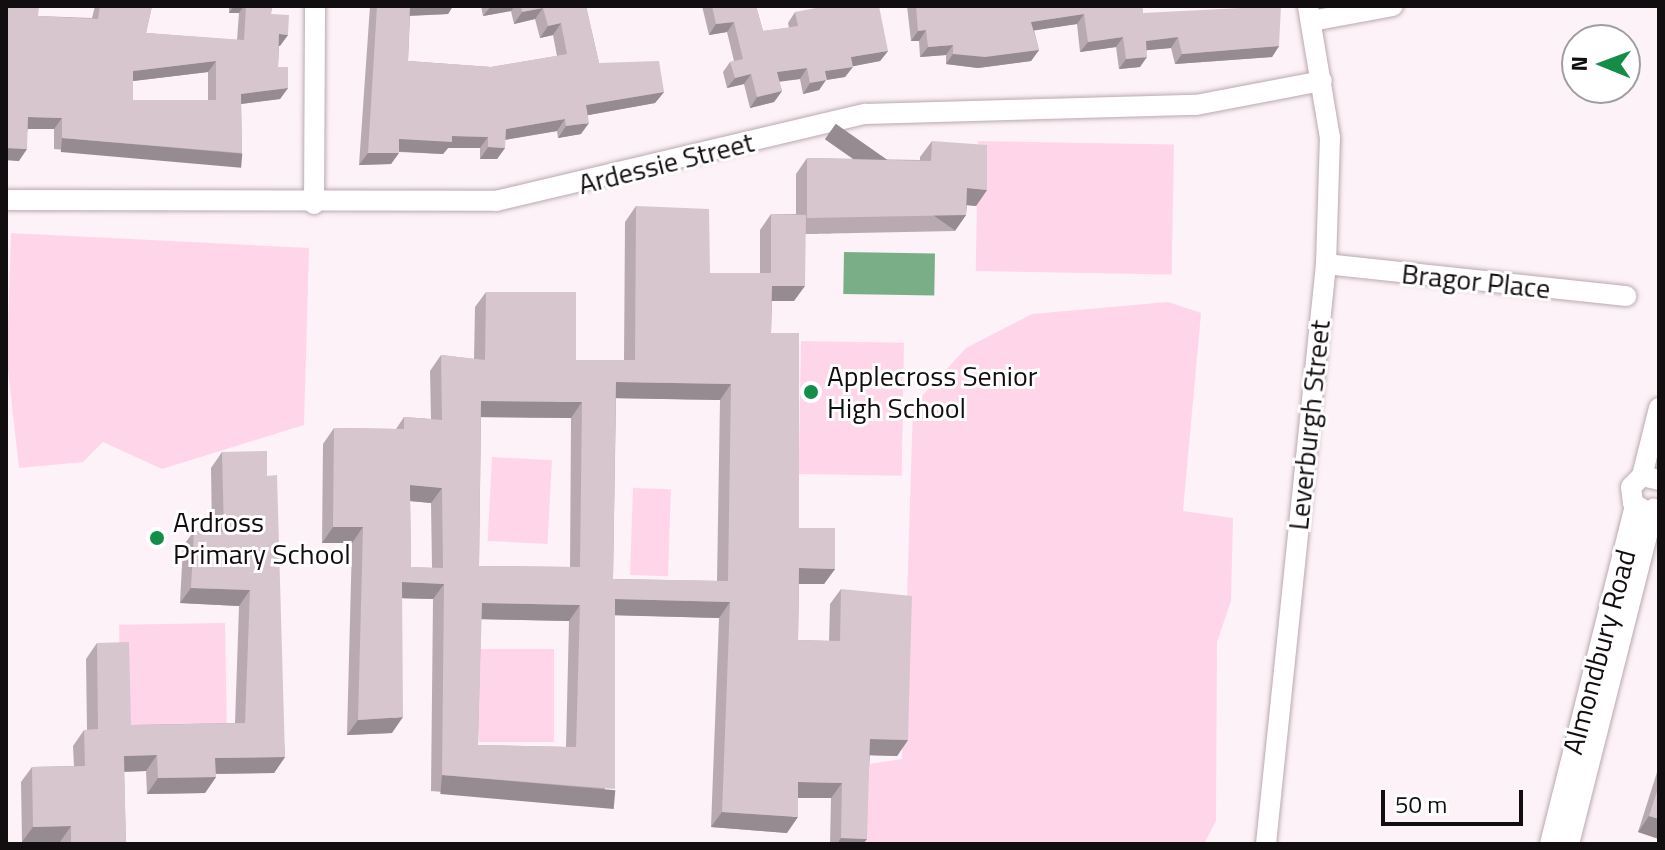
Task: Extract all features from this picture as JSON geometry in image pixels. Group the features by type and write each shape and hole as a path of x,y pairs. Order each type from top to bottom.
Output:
{"street":[{"path":"314,204 315,6"},
{"path":"1310,14 1393,6"},
{"name":"Leverburgh Street","path":"1266,844 1326,264 1330,138 1310,14"},
{"name":"Ardessie Street","path":"6,200 314,204 520,198 876,112 1196,105 1322,81"},
{"name":"Bragor Place","path":"1326,264 1626,296"},
{"path":"1650,507 1631,487 1655,477 1659,408"},
{"name":"Almondbury Road","path":"1550,844 1650,507"},
{"name":"Almondbury Road","path":"1569,844 1650,507"}],"shaded area":[{"path":"978,141 1174,144 1172,274 976,271"},
{"path":"11,233 309,248 304,425 162,469 103,442 83,462 19,468 7,362"},
{"path":"844,252 935,254 934,296 843,294"},
{"path":"1168,302 1201,313 1183,511 1233,518 1231,601 1217,642 1216,821 1204,844 862,844 863,765 902,759 913,406 966,348 1032,314"},
{"path":"801,341 904,343 902,476 799,474"},
{"path":"492,457 552,460 548,544 488,541"},
{"path":"633,488 671,489 668,576 630,575"},
{"path":"225,623 227,727 121,729 119,625"},
{"path":"479,649 554,649 554,742 479,742"}],"building":[{"path":"6,6 39,6 38,16 98,19 100,6 152,6 146,33 244,40 246,6 272,6 271,14 289,15 288,35 279,34 278,67 288,67 288,88 241,94 242,153 62,138 62,118 28,117 27,149 6,148","holes":["216,61 216,100 133,100 133,71"]},
{"path":"377,6 410,6 408,61 491,67 567,54 561,23 548,26 543,8 522,12 521,6 586,6 599,63 659,61 664,92 586,105 589,123 566,126 565,119 506,129 505,148 488,147 488,137 452,136 452,142 399,139 399,153 368,153"},
{"path":"712,6 756,6 763,31 798,26 795,12 826,6 879,6 888,51 851,57 853,67 825,71 827,80 810,83 807,68 777,72 782,91 757,97 751,74 735,78 730,62 743,59 734,22 716,24"},
{"path":"916,6 1142,6 1143,13 1281,6 1279,46 1182,54 1178,37 1146,41 1147,57 1126,59 1123,37 1088,42 1084,14 1031,22 1039,50 985,57 953,54 953,45 928,47 926,30 918,31"},
{"path":"932,141 987,145 987,190 967,188 966,215 807,218 807,158 931,161"},
{"path":"636,206 709,209 710,273 771,273 771,214 806,215 805,286 772,286 771,333 799,333 799,528 835,528 835,569 799,568 798,640 840,641 841,589 912,596 908,740 870,739 867,839 841,838 842,783 798,782 798,817 722,812 730,602 615,599 615,789 442,775 444,584 402,582 403,717 358,720 363,527 333,527 334,428 404,429 404,417 442,420 441,355 485,360 486,292 576,292 576,360 635,360","holes":["616,382 731,384 728,581 613,579","481,401 582,402 580,567 479,566","410,485 442,488 443,568 411,567","482,603 580,605 576,747 478,745"]},
{"path":"267,451 267,476 277,475 285,757 215,758 216,777 158,778 157,755 124,756 126,844 71,844 71,826 33,827 32,767 85,766 84,730 98,729 97,643 129,642 131,725 245,723 250,590 191,588 194,531 224,532 222,452"},
{"path":"1659,785 1659,819 1649,816"}],"place":[{"name":"Applecross Senior High School","path":"811,392"},
{"name":"Ardross Primary School","path":"157,538"}]}
